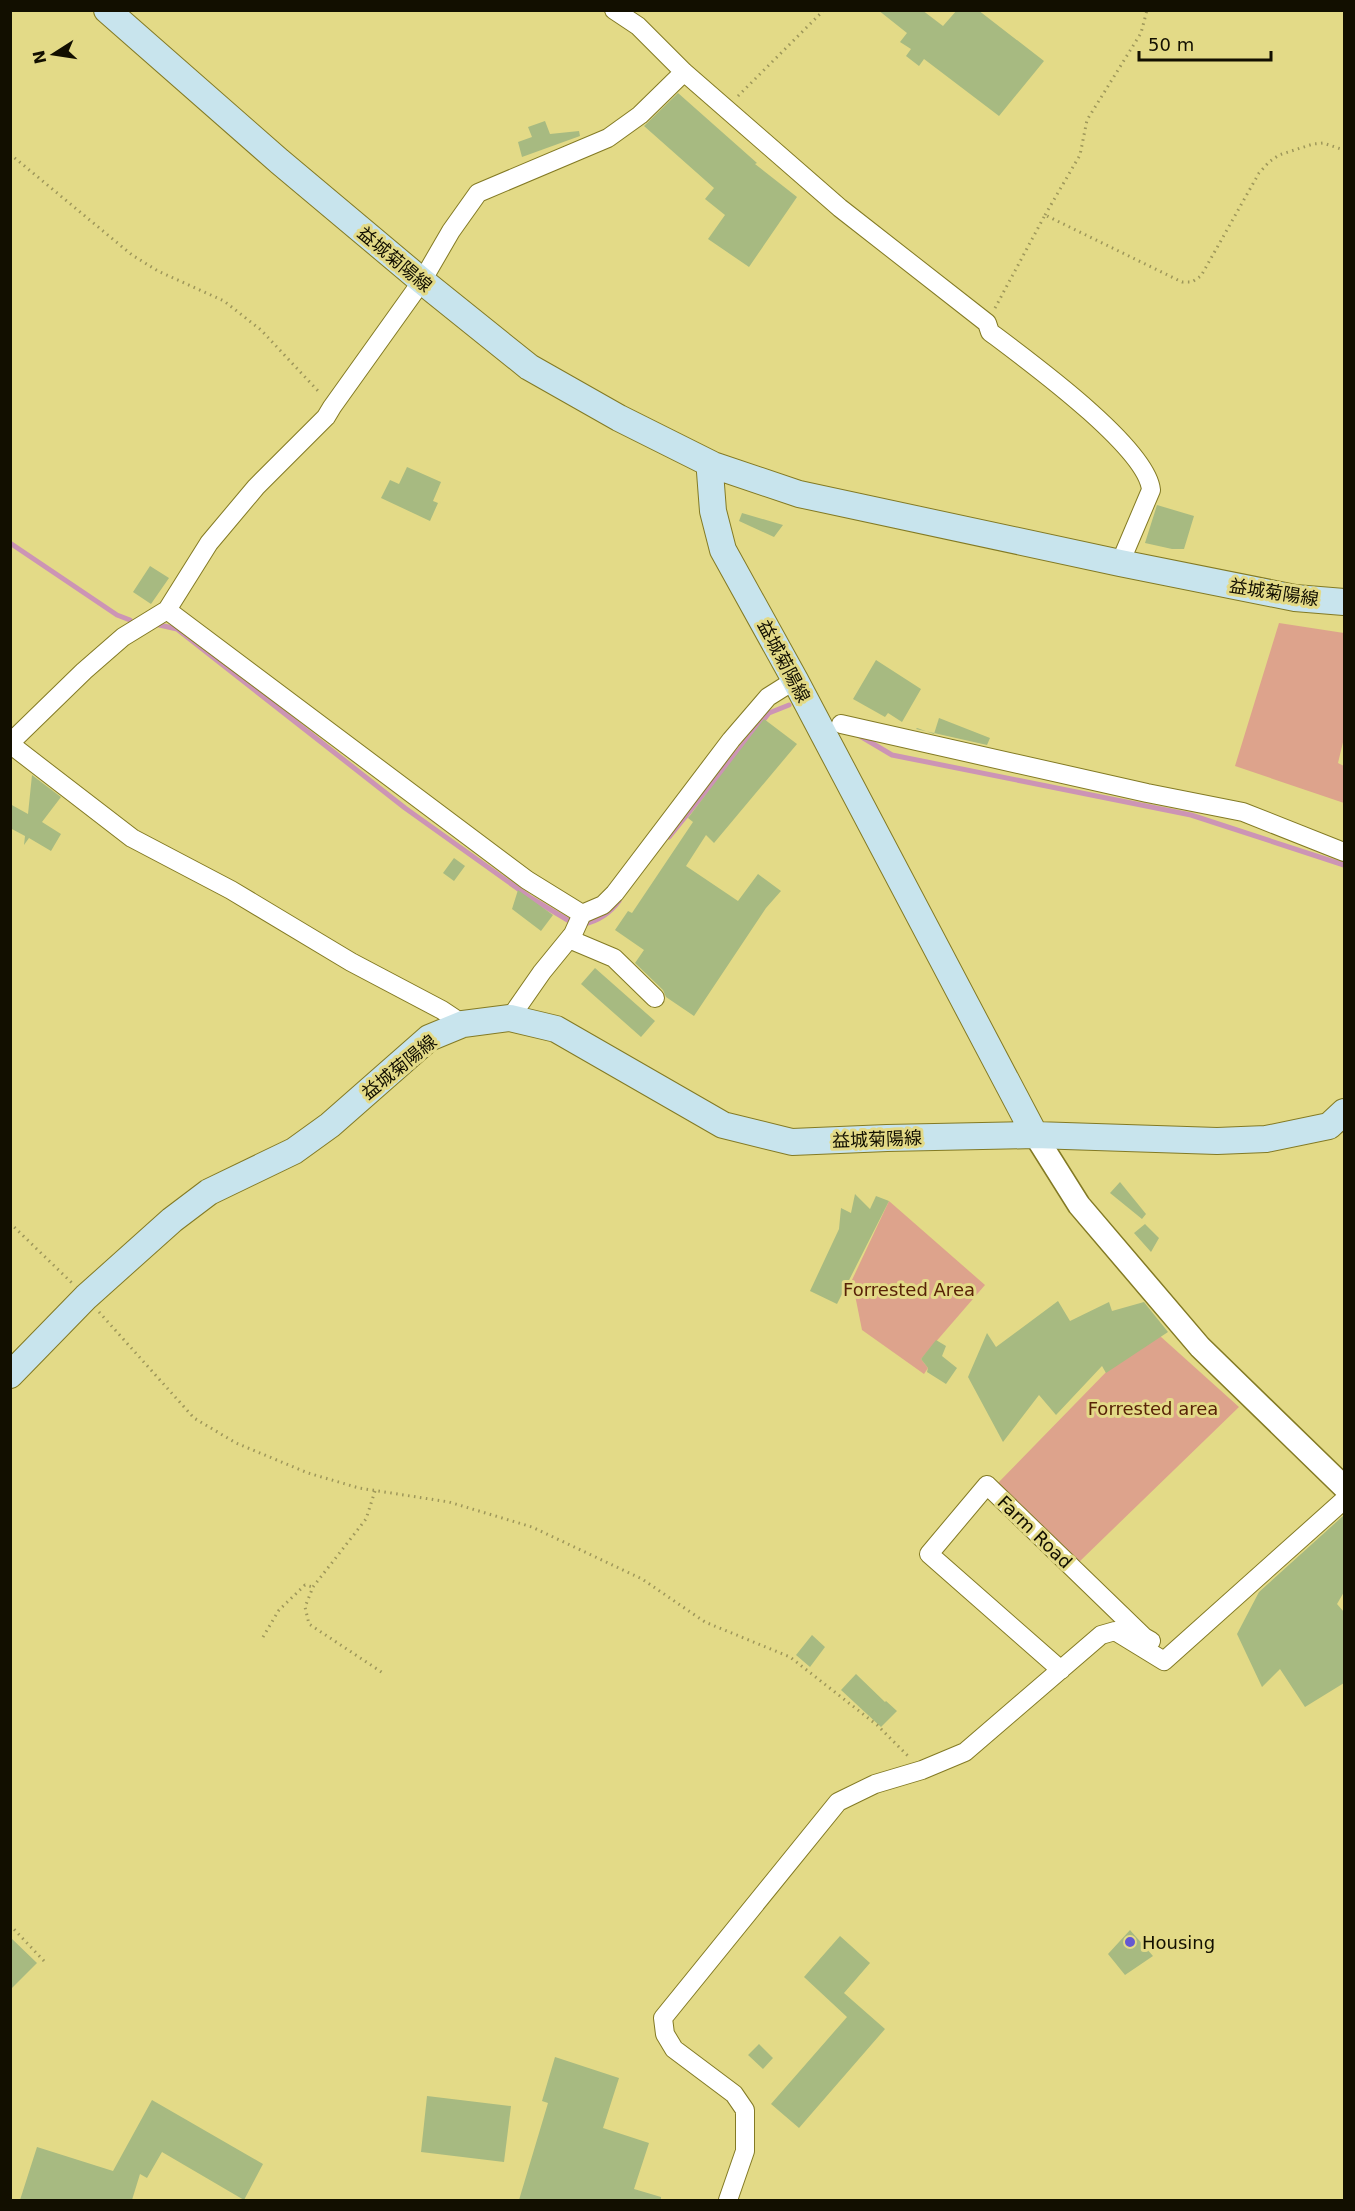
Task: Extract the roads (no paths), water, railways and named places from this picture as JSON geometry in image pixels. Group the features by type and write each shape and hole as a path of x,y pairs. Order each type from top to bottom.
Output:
{"main road":[{"name":"益城菊陽線","path":"107,10 279,161 529,367 619,418 713,465 799,494 1295,598 1344,602"},
{"name":"益城菊陽線","path":"713,465 710,472 713,511 723,550 795,680 1035,1135"},
{"name":"益城菊陽線","path":"10,1375 86,1297 172,1220 208,1192 294,1151 330,1125 429,1038 463,1024 510,1018 556,1029 723,1125 792,1142 1035,1135 1217,1141 1266,1139 1329,1126 1344,1112"}],"street":[{"path":"614,10 638,27 684,72 840,207 987,323 990,332 1040,369 1112,431 1150,480 1151,490 1120,563"},
{"path":"463,1024 442,1010 351,962 231,890 132,838 10,744 84,671 123,637 167,610 209,543 256,487 326,417 422,281 451,231 477,193 608,138 640,115 684,72"},
{"path":"167,610 527,880 582,914"},
{"path":"510,1018 542,972 573,934 582,914 603,905 615,893 731,740 768,697 795,680"},
{"path":"841,724 1243,812 1344,852"},
{"path":"569,939 614,958 655,998"},
{"path":"1035,1135 1079,1205 1200,1347 1344,1487"},
{"name":"Farm Road","path":"1061,1670 929,1554 987,1485 1144,1637 1159,1645 1179,1648"},
{"path":"728,2200 745,2151 745,2110 734,2094 674,2049 665,2034 663,2018 838,1802 875,1784 922,1770 965,1752 1101,1635 1115,1631 1164,1661 1344,1500"}],"waterway":[{"path":"10,543 117,615 130,620"},
{"path":"155,624 177,629 405,808 531,898 571,922"},
{"path":"669,837 769,713 789,705"},
{"path":"860,736 892,755 1191,815 1344,865"},
{"path":"584,924 603,916 619,901"}],"place":[{"name":"Housing","path":"1130,1942"}],"park label":[{"name":"Forrested Area","path":"909,1289"},
{"name":"Forrested area","path":"1153,1408"}]}
